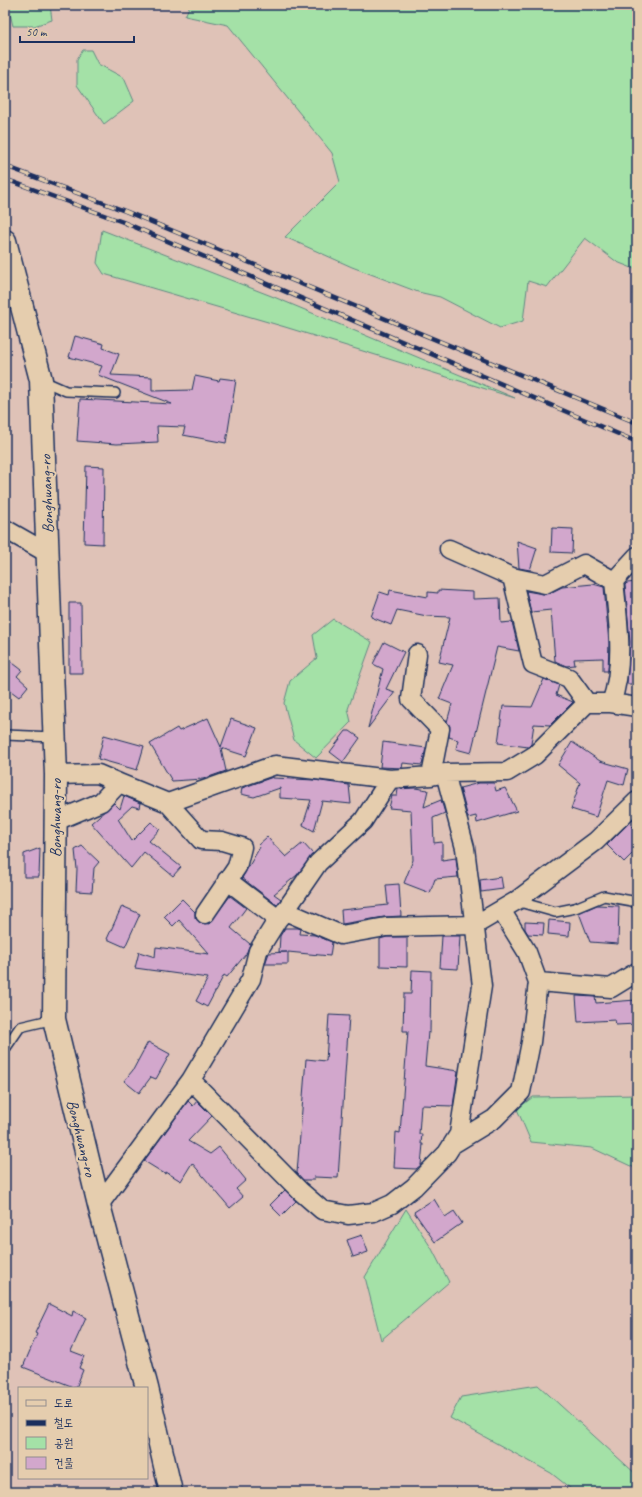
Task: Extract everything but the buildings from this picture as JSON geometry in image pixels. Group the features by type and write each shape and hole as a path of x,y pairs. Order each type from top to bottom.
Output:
{"street":[{"name":"Bonghwang-ro","path":"5,241 41,380 49,554 56,774 54,1019 99,1205 147,1387"},
{"path":"5,529 49,554"},
{"path":"448,549 512,578 545,584 584,564 614,581"},
{"path":"611,703 616,689 620,640 614,581 637,556"},
{"path":"512,578 533,664 569,678 587,703"},
{"path":"191,1080 300,1191 322,1210 348,1215 374,1212 392,1204 414,1187 447,1153 459,1134 482,986 465,848 438,775 440,729 411,699 417,654"},
{"path":"168,803 275,765 390,779 506,772 535,755 587,703 611,703 637,707"},
{"path":"56,774 98,774 119,784 168,803 201,840 222,841 242,847 237,867 205,914"},
{"path":"99,1205 191,1080 251,978 258,951 281,915 318,863 363,821 390,779"},
{"path":"56,821 101,802 119,784"},
{"path":"227,880 281,915 341,935 386,927 475,925 509,905 596,841 637,801"},
{"path":"453,1144 494,1119 521,1092 531,1042 538,982 509,905"},
{"path":"538,982 611,988 637,972"},
{"name":"Bonghwang-ro","path":"148,1392 171,1492"}],"lane":[{"path":"41,380 66,391 115,393"},
{"path":"5,735 54,737"},
{"path":"509,905 555,912 575,908 604,896 632,901 637,904"},
{"path":"5,1049 20,1027 54,1019"}],"green space":[{"path":"8,5 50,5 52,20 34,26 13,26"},
{"path":"190,5 637,5 637,270 617,262 585,238 547,287 528,281 523,321 500,328 440,297 418,292 352,267 285,237 340,182 332,153 228,25 185,16"},
{"path":"83,50 91,50 98,64 124,78 134,101 104,124 77,85 77,59"},
{"path":"102,230 274,297 515,398 285,327 104,274 97,263"},
{"path":"333,619 372,642 348,709 351,722 316,758 294,740 284,703 290,681 317,658 313,635"},
{"path":"637,1095 637,1169 592,1148 531,1142 517,1109 533,1097"},
{"path":"406,1209 432,1249 449,1282 381,1340 365,1277"},
{"path":"538,1385 637,1475 637,1492 575,1492 551,1473 450,1418 461,1397"}],"railway":[{"path":"5,166 125,211 637,423"},
{"path":"5,179 123,222 637,442"}]}
